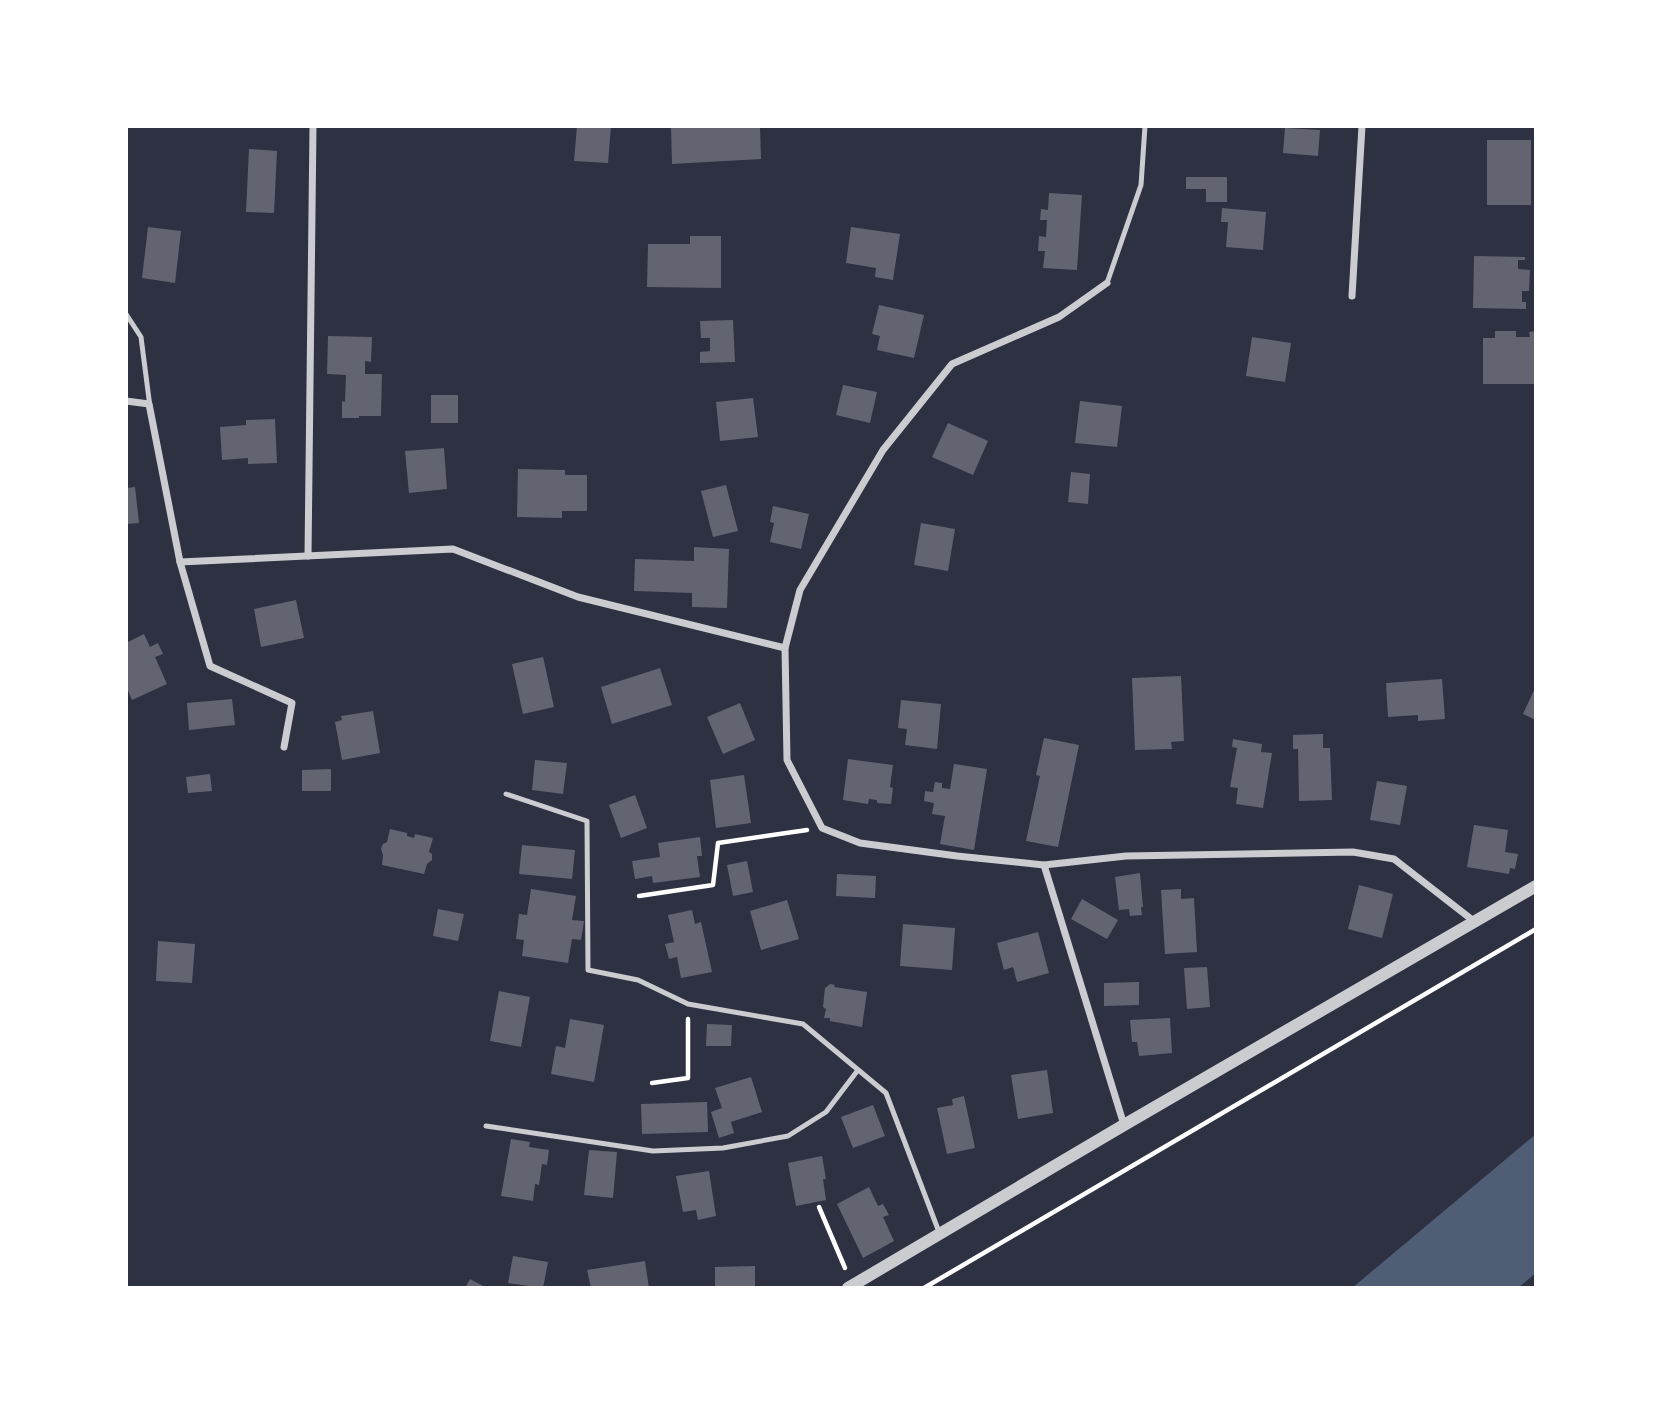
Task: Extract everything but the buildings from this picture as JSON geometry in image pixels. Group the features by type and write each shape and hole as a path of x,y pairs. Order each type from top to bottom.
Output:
{"street":[{"path":"308,556 313,126"},
{"path":"1352,296 1362,126"},
{"path":"1107,283 1059,317 952,364 883,450 800,590 785,648 787,760 822,828 860,843 1044,865 1126,856 1353,852 1394,859 1475,923"},
{"path":"126,401 149,404 150,407 180,562 210,666 292,703 284,747"},
{"path":"180,562 453,549 578,597 785,648"},
{"path":"1044,865 1124,1125"},
{"path":"850,1287 1536,886"}],"lane":[{"path":"1107,283 1141,185 1145,126"},
{"path":"126,314 141,337 150,407"},
{"path":"506,794 587,821 588,970 638,980 688,1004 803,1024 886,1093 940,1235"},
{"path":"486,1126 653,1151 723,1148 788,1136 826,1112 858,1070"}],"path":[{"path":"639,896 713,885 718,843 822,828"},
{"path":"924,1288 1536,929"},
{"path":"652,1083 688,1078 688,1004"},
{"path":"819,1208 850,1287"}],"water":[{"path":"1536,1134 1536,1273 1518,1288 1352,1288"}]}
